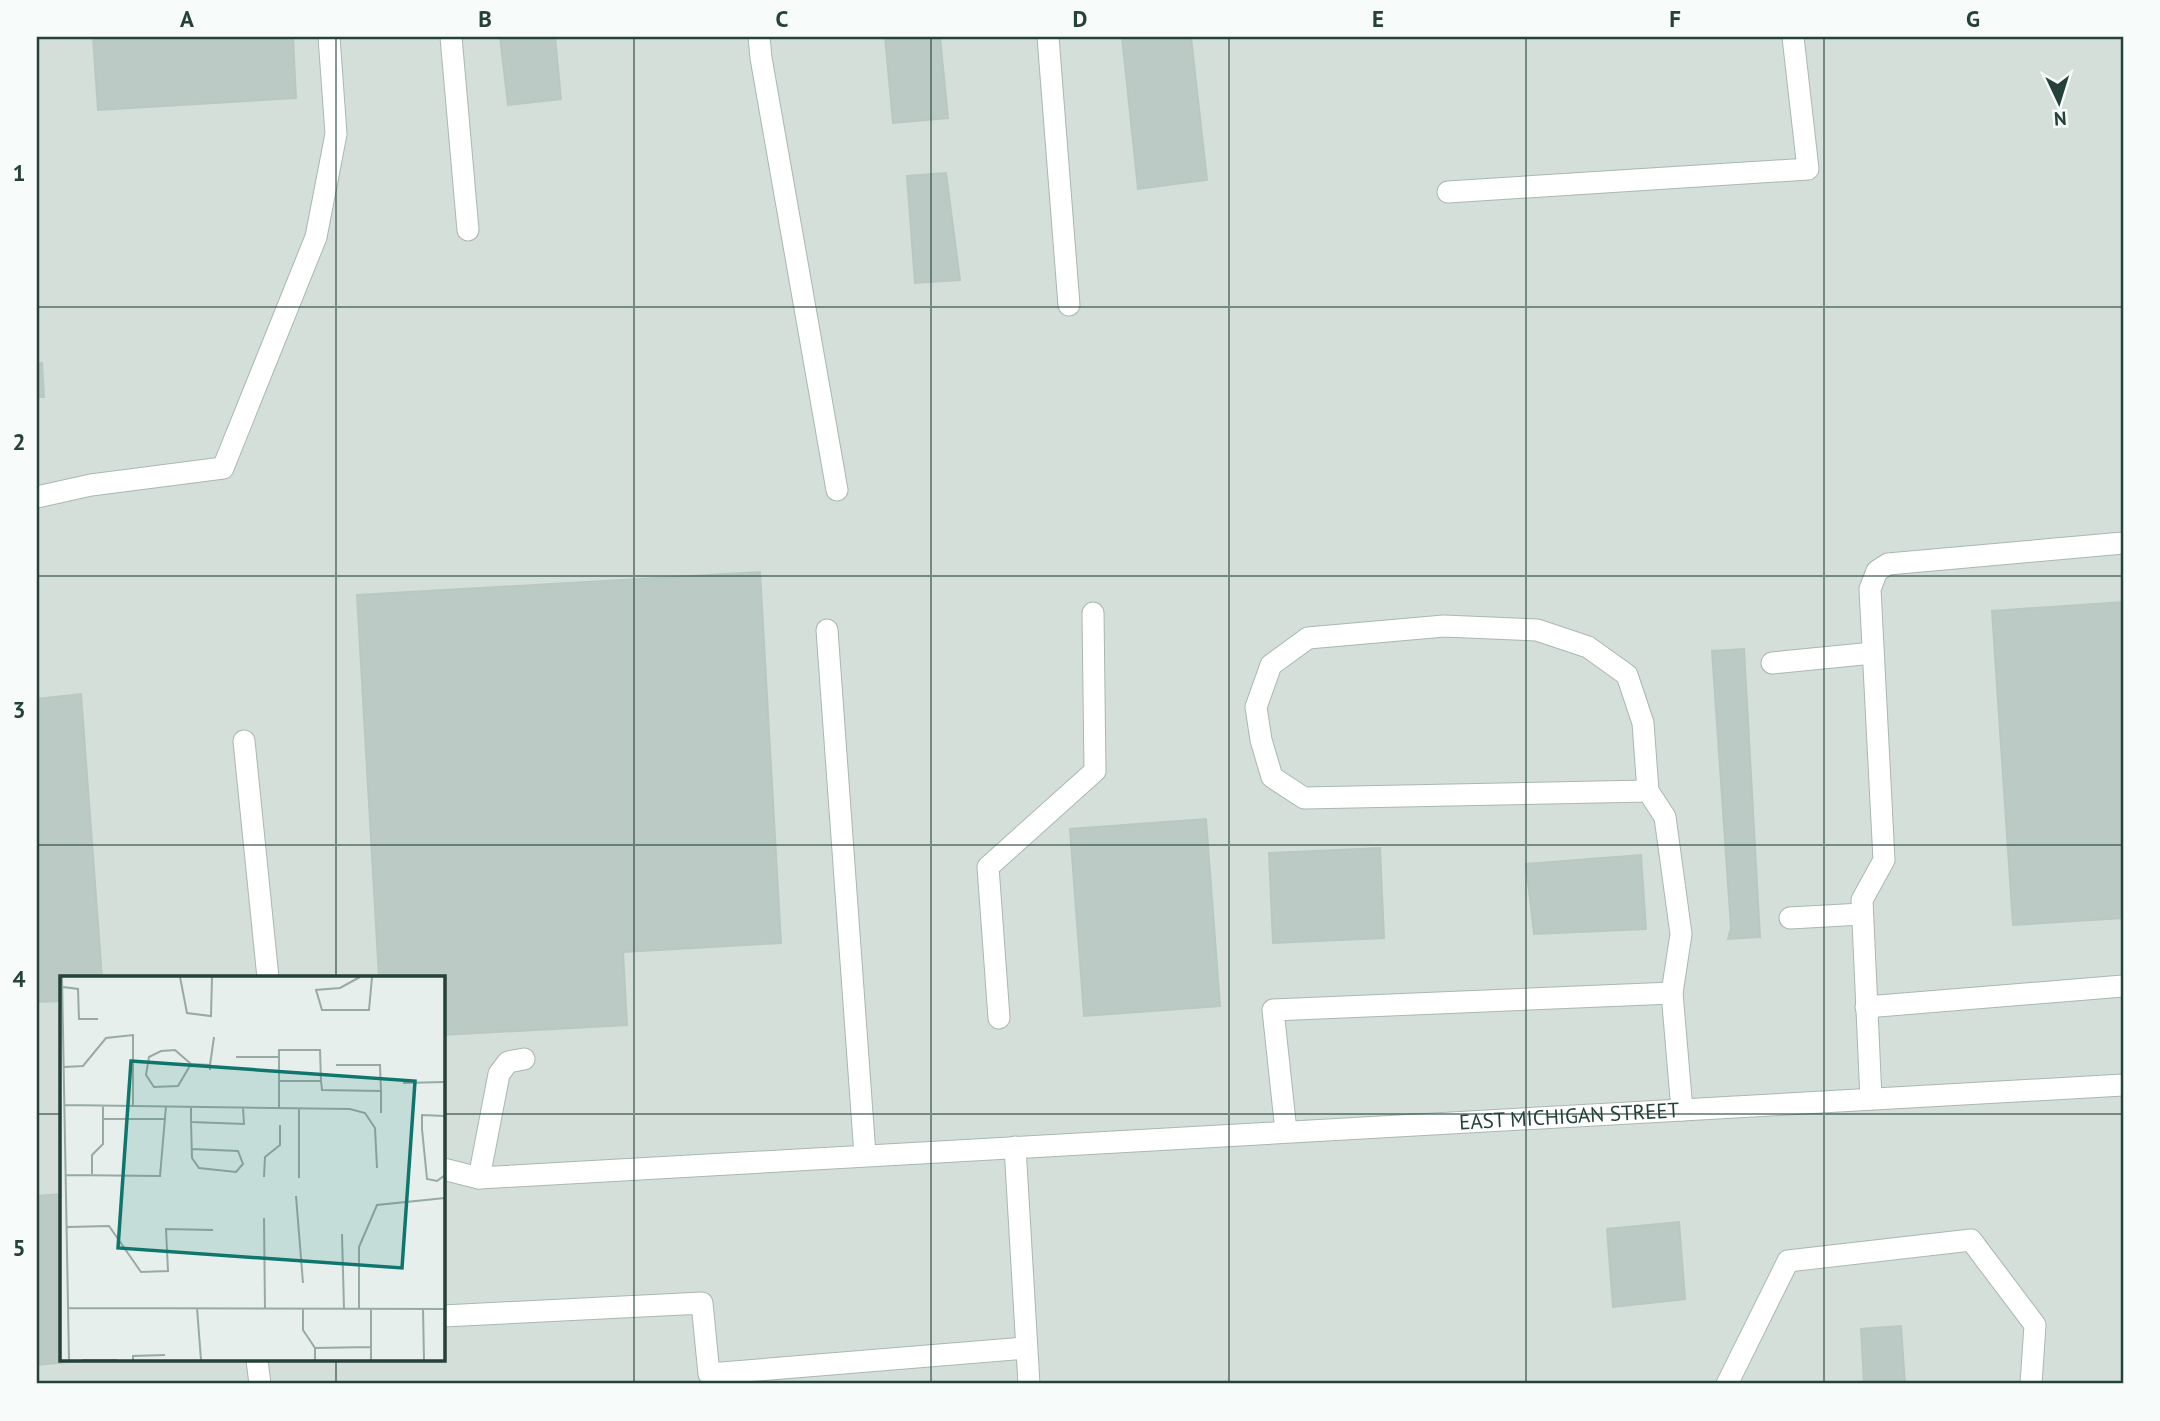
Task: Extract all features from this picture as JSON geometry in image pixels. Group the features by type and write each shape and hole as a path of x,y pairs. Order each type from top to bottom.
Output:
{"street":[{"path":"37,497 91,485 223,468 316,237 336,134 329,37"},
{"path":"451,37 468,230"},
{"path":"759,37 837,490"},
{"path":"1048,37 1069,305"},
{"path":"1448,192 1808,169 1793,37"},
{"path":"1871,1099 1861,914 1862,900 1884,860 1870,589 1877,571 1888,564 2123,543"},
{"path":"999,1018 988,867 1095,771 1093,613"},
{"path":"1648,791 1304,798 1272,777 1261,740 1256,707 1271,665 1308,638 1444,626 1537,629 1588,647 1627,674 1643,723 1648,791 1665,817 1681,934 1672,993 1682,1110"},
{"path":"827,630 865,1155"},
{"path":"1772,663 1873,653"},
{"path":"244,741 268,976"},
{"path":"1790,918 1861,914"},
{"path":"1866,1007 2123,986"},
{"path":"1286,1131 1273,1010 1672,993"},
{"path":"479,1178 499,1074 508,1062 524,1059"},
{"name":"EAST MICHIGAN STREET","path":"444,1169 479,1178 2123,1085"},
{"path":"1015,1147 1029,1384"},
{"path":"1727,1384 1788,1261 1971,1240 2035,1325 2031,1384"},
{"path":"444,1317 702,1303 710,1379 1026,1348"},
{"path":"257,1362 260,1384"}],"shaded area":[{"path":"37,37 2123,37 2123,1384 37,1384"}],"building":[{"path":"93,37 293,37 296,98 98,110"},
{"path":"500,37 555,37 561,99 508,105"},
{"path":"885,37 940,37 948,118 893,123"},
{"path":"1122,37 1191,37 1207,180 1138,189"},
{"path":"946,173 960,280 915,283 907,176"},
{"path":"42,363 44,397 37,397 37,364"},
{"path":"760,572 781,943 623,952 627,1025 444,1035 444,976 379,976 357,595"},
{"path":"2123,602 2123,918 2013,925 1992,611"},
{"path":"1744,649 1760,937 1728,939 1731,928 1712,651"},
{"path":"81,694 102,976 60,976 60,1001 37,1002 37,699"},
{"path":"1206,819 1220,1006 1084,1016 1070,829"},
{"path":"1380,848 1384,938 1273,943 1269,853"},
{"path":"1641,855 1646,929 1534,934 1526,864"},
{"path":"60,1194 60,1362 68,1362 37,1365 37,1196"},
{"path":"1679,1222 1685,1299 1613,1307 1607,1229"},
{"path":"1901,1326 1905,1384 1864,1384 1861,1329"}]}
